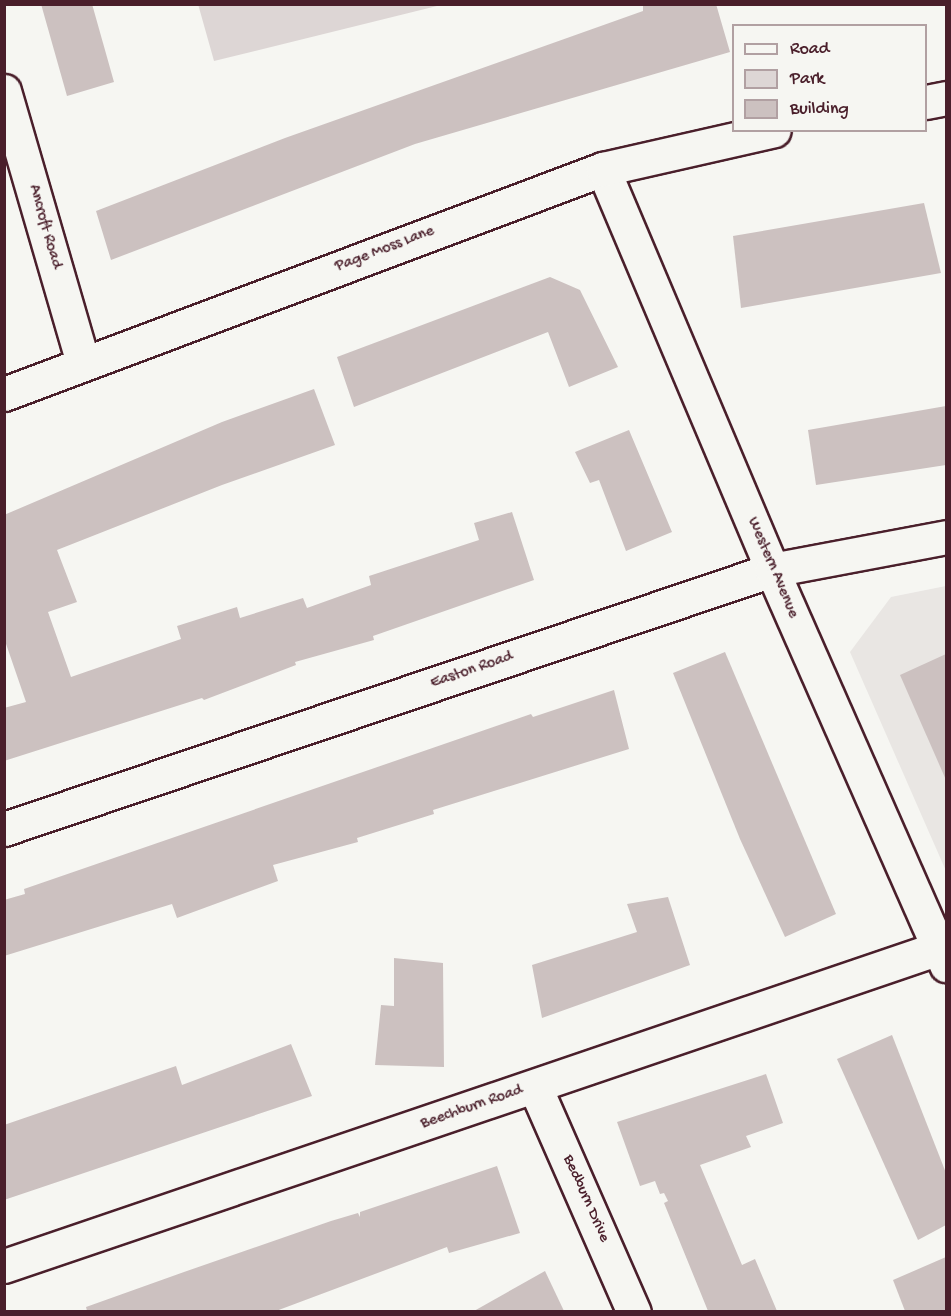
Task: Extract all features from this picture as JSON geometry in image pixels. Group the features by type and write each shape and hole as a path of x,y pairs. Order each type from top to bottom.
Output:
{"street":[{"name":"Ancroft Road","path":"4,91 83,363"},
{"path":"927,102 946,98"},
{"name":"Page Moss Lane","path":"4,394 603,169 765,132"},
{"name":"Western Avenue","path":"603,169 772,570 944,959"},
{"name":"Easton Road","path":"4,829 772,570 946,537"},
{"name":"Beechburn Road","path":"4,1266 536,1087 944,959"},
{"name":"Bedburn Drive","path":"536,1087 634,1311"}],"shaded area":[{"path":"946,586 946,871 850,652 891,597"}],"green space":[{"path":"198,4 441,4 441,5 214,61"}],"building":[{"path":"41,4 92,4 114,82 67,96"},
{"path":"643,4 716,4 730,52 415,144 111,260 96,211 285,138 643,11"},
{"path":"924,203 941,273 741,308 733,236"},
{"path":"550,277 580,290 618,367 569,387 548,332 354,407 337,357"},
{"path":"314,389 335,445 222,485 57,550 77,602 48,612 71,677 181,639 177,626 237,607 240,618 303,598 307,608 371,585 369,576 479,540 474,523 512,512 534,580 373,636 374,640 295,662 296,665 204,700 202,698 4,761 4,708 26,702 4,638 4,515 222,422"},
{"path":"946,406 946,465 816,485 808,430"},
{"path":"629,430 672,532 626,551 599,480 590,483 575,452"},
{"path":"725,652 836,914 785,937 740,839 673,673"},
{"path":"946,654 946,780 900,675"},
{"path":"614,690 629,749 433,810 434,814 357,838 358,842 273,865 278,881 177,918 172,904 4,956 4,900 25,894 24,889 531,714 533,717"},
{"path":"668,897 690,965 542,1018 532,965 637,932 627,904"},
{"path":"394,958 443,963 444,1067 375,1065 381,1005 394,1006"},
{"path":"892,1035 946,1173 946,1225 918,1240 837,1059"},
{"path":"291,1044 312,1096 4,1200 4,1125 176,1066 182,1085"},
{"path":"766,1074 783,1123 746,1136 751,1147 700,1165 742,1265 755,1259 777,1311 708,1311 664,1203 668,1201 664,1193 660,1194 655,1181 640,1186 617,1122"},
{"path":"497,1166 520,1233 449,1253 447,1247 276,1311 87,1311 86,1307 184,1272 331,1221 358,1213 360,1217 360,1212"},
{"path":"946,1257 946,1311 905,1311 893,1280"},
{"path":"545,1271 564,1311 474,1311"}]}
